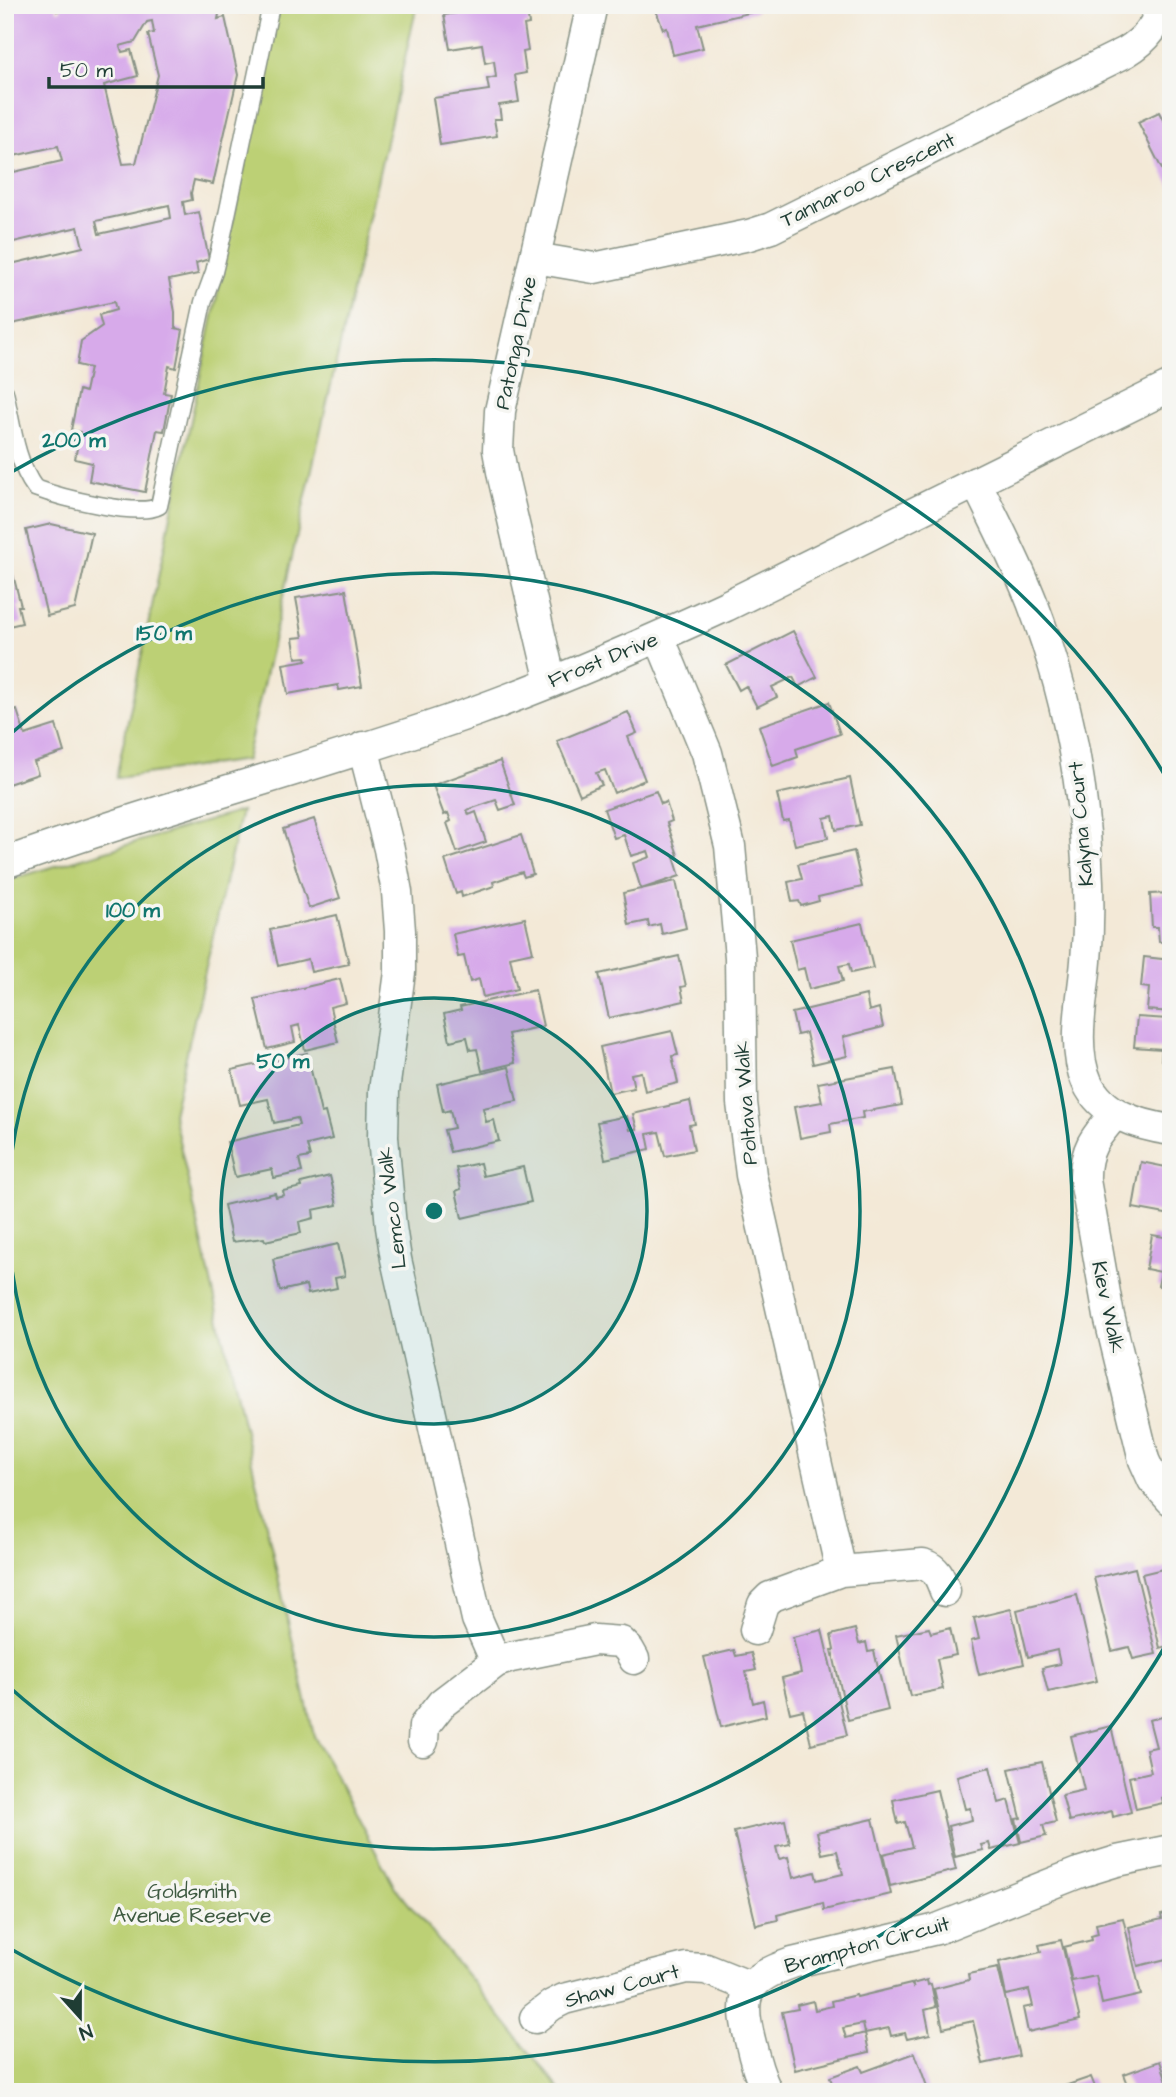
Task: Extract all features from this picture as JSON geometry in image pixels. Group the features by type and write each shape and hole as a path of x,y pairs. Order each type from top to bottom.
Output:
{"street":[{"name":"Patonga Drive","path":"551,682 503,477 498,450 500,411 592,5"},
{"name":"Tannaroo Crescent","path":"535,258 594,268 771,228 1126,52 1142,42 1152,29 1160,15 1161,5"},
{"name":"Frost Drive","path":"5,863 476,711 551,682 659,637 1171,386"},
{"name":"Kalyna Court","path":"976,482 1036,613 1054,667 1077,761 1087,861 1088,904 1080,1060 1087,1083 1097,1098 1115,1114 1142,1125 1171,1130"},
{"name":"Poltava Walk","path":"659,637 707,754 730,846 740,957 742,1103 751,1175 841,1571"},
{"name":"Lemco Walk","path":"363,747 389,849 397,892 400,930 400,972 389,1042 384,1114 386,1181 393,1237 477,1619 496,1662"},
{"name":"Kiev Walk","path":"1115,1114 1096,1136 1088,1151 1084,1165 1085,1180 1107,1304 1144,1460 1153,1480 1171,1500"},
{"path":"755,1630 763,1604 770,1597 841,1571 923,1564 931,1567 940,1576 945,1591"},
{"path":"423,1741 424,1726 442,1703 496,1662 595,1640 621,1642 634,1659"},
{"name":"Brampton Circuit","path":"751,1987 769,1971 792,1963 937,1929 1078,1873 1117,1861 1171,1850"},
{"name":"Shaw Court","path":"535,2018 564,1999 686,1968 705,1969 751,1987"},
{"path":"751,1987 744,2007 744,2017 753,2054 767,2092"}],"lane":[{"path":"5,393 23,466 35,488 128,510 146,512 159,506 203,302 223,234 271,5"}],"green space":[{"path":"278,5 417,5 246,760 116,778"},
{"name":"Goldsmith Avenue Reserve","path":"241,811 173,1114 314,1736 394,1886 562,2092 5,2092 5,881"}],"building":[{"path":"5,5 56,5 57,11 61,10 61,5 246,5 244,14 220,9 218,19 225,17 238,75 213,184 194,180 192,200 183,202 185,215 199,212 209,259 196,263 198,274 169,280 175,328 183,330 176,368 169,366 164,393 171,394 164,431 157,430 145,492 89,481 92,463 75,459 80,432 71,430 79,390 85,392 90,368 77,365 81,341 102,326 99,315 116,310 114,302 7,325 5,244 5,174 62,161 58,146 5,158","holes":["152,21 154,33 148,34 158,75 136,163 123,164 104,85 138,76 131,50 122,52 120,46 135,42 147,22","169,205 171,218 99,234 96,221","78,227 83,247 11,264 5,244"]},
{"path":"526,5 529,24 524,25 528,51 523,52 526,73 515,75 519,102 499,105 501,119 494,119 497,136 440,145 433,98 489,90 487,79 496,77 494,61 485,63 482,44 450,49 444,15"},
{"path":"654,5 755,5 757,11 697,25 703,48 673,55 667,28 663,29"},
{"path":"1159,112 1163,120 1171,116 1171,187 1138,122"},
{"path":"51,524 92,533 75,609 47,616 26,530"},
{"path":"5,543 21,606 18,606 22,623 5,627"},
{"path":"346,590 362,686 339,690 338,685 288,694 283,664 307,660 306,657 296,658 293,638 303,637 296,598"},
{"path":"793,631 817,677 798,687 793,677 772,687 777,697 757,707 746,686 739,690 726,665"},
{"path":"829,702 840,734 796,749 798,757 773,766 759,726"},
{"path":"17,710 25,735 56,725 64,752 34,762 38,774 5,785 5,714"},
{"path":"628,712 637,733 628,737 645,780 614,793 605,770 596,773 602,785 580,795 557,741"},
{"path":"500,761 515,805 500,810 496,800 467,810 469,815 476,812 486,842 457,852 447,823 451,821 448,813 444,815 433,785"},
{"path":"850,778 860,825 836,830 833,816 824,818 828,838 795,845 789,820 783,821 777,794"},
{"path":"656,791 661,804 666,802 672,821 667,823 678,855 674,857 680,876 641,889 633,863 650,857 648,851 631,856 624,835 614,838 604,809"},
{"path":"314,819 340,898 309,908 283,829"},
{"path":"521,835 533,874 524,877 522,872 493,882 494,886 462,897 461,892 456,894 445,860"},
{"path":"854,851 862,887 818,897 819,901 801,906 799,901 792,902 788,882 802,879 798,864"},
{"path":"676,881 686,928 662,934 660,924 649,927 648,921 629,925 623,893"},
{"path":"1171,893 1171,941 1159,942 1158,927 1152,927 1150,894"},
{"path":"337,915 349,964 311,972 308,959 278,966 270,930"},
{"path":"525,918 533,952 510,957 517,989 483,997 479,979 470,982 464,956 458,957 453,934"},
{"path":"862,923 873,968 851,973 849,964 839,966 843,981 809,989 804,968 797,970 790,940"},
{"path":"679,956 686,986 681,987 684,1001 609,1018 599,974"},
{"path":"1144,957 1171,960 1171,1012 1147,1010 1149,988 1141,987"},
{"path":"340,979 346,1003 330,1007 338,1042 305,1050 299,1025 292,1027 295,1042 267,1049 255,999"},
{"path":"535,990 543,1026 508,1034 515,1063 482,1071 477,1049 470,1050 467,1037 450,1041 444,1014 461,1010 460,1007"},
{"path":"866,995 869,1011 879,1008 883,1027 843,1037 847,1056 813,1064 806,1033 797,1035 792,1013"},
{"path":"1137,1017 1168,1019 1167,1028 1171,1028 1171,1061 1161,1060 1162,1049 1134,1047"},
{"path":"672,1031 678,1055 672,1056 678,1083 645,1091 641,1072 631,1074 634,1088 610,1093 600,1047"},
{"path":"307,1053 321,1113 325,1112 332,1139 307,1145 310,1157 299,1159 302,1172 274,1178 272,1169 235,1177 227,1142 299,1125 297,1118 274,1123 268,1099 240,1105 232,1070"},
{"path":"509,1067 517,1101 483,1108 486,1122 494,1120 499,1141 450,1152 444,1130 454,1128 450,1110 443,1112 437,1084"},
{"path":"895,1069 902,1105 862,1112 863,1118 830,1124 831,1132 800,1138 794,1107 822,1102 818,1083"},
{"path":"690,1101 695,1124 689,1125 694,1150 665,1156 659,1132 647,1134 650,1149 605,1159 597,1122 627,1116 630,1130 637,1129 633,1114"},
{"path":"1141,1162 1171,1168 1171,1215 1133,1208"},
{"path":"480,1163 483,1176 523,1167 531,1202 462,1218 456,1191 461,1189 456,1168"},
{"path":"330,1176 337,1205 313,1210 314,1218 299,1222 301,1233 265,1241 264,1238 232,1242 224,1205 275,1193 276,1197 284,1195 283,1191 302,1187 301,1183"},
{"path":"1152,1235 1171,1238 1171,1288 1158,1286 1161,1272 1146,1269"},
{"path":"338,1244 345,1276 335,1278 337,1288 308,1294 306,1285 280,1291 273,1259"},
{"path":"1171,1567 1171,1645 1160,1648 1142,1574"},
{"path":"1135,1568 1156,1654 1133,1659 1129,1647 1112,1651 1094,1578"},
{"path":"1077,1595 1097,1681 1048,1692 1042,1668 1060,1664 1057,1650 1028,1657 1017,1610"},
{"path":"1011,1609 1024,1664 979,1675 971,1641 979,1639 974,1618"},
{"path":"929,1628 931,1633 950,1628 956,1655 937,1659 943,1689 910,1696 896,1635"},
{"path":"855,1629 859,1644 866,1642 868,1652 874,1651 888,1710 848,1720 831,1635"},
{"path":"822,1630 847,1735 811,1744 803,1710 790,1713 782,1678 801,1673 793,1637"},
{"path":"734,1650 736,1656 751,1653 756,1670 746,1672 753,1703 763,1700 766,1716 721,1727 704,1657"},
{"path":"1171,1715 1171,1794 1162,1797 1163,1803 1136,1809 1129,1777 1151,1772 1146,1749 1156,1747 1149,1720"},
{"path":"1111,1726 1131,1812 1113,1817 1112,1811 1069,1821 1062,1795 1084,1790 1071,1736"},
{"path":"1042,1762 1056,1822 1043,1825 1046,1836 1021,1842 1016,1819 1021,1818 1009,1769"},
{"path":"990,1767 999,1803 1009,1800 1020,1843 991,1850 989,1843 981,1845 983,1850 955,1857 948,1826 972,1820 970,1808 965,1809 957,1776"},
{"path":"937,1790 956,1870 890,1886 883,1854 912,1847 905,1822 898,1824 893,1800"},
{"path":"873,1819 891,1894 824,1910 823,1903 777,1915 778,1920 756,1925 734,1832 785,1820 790,1844 776,1847 779,1859 788,1857 793,1878 815,1872 817,1880 843,1874 837,1851 822,1854 817,1832"},
{"path":"1171,1913 1171,1975 1166,1959 1138,1966 1129,1927 1162,1919 1161,1915"},
{"path":"1123,1918 1141,1995 1102,2004 1096,1976 1072,1981 1064,1947 1092,1940 1091,1936 1098,1934 1096,1924"},
{"path":"1061,1940 1080,2020 1028,2032 1023,2008 1033,2006 1029,1990 1006,1995 999,1962 1041,1952 1039,1945"},
{"path":"998,1968 1019,2056 983,2064 973,2021 943,2028 934,1989 969,1980 968,1974"},
{"path":"927,1980 928,1985 931,1984 936,2007 925,2010 930,2034 907,2039 905,2033 891,2036 889,2028 865,2033 869,2052 795,2070 782,2012 798,2009 797,2005 813,2001 815,2010 832,2006 831,2001 856,1995 857,1997 911,1984 914,1988 912,1984","holes":["863,2024 865,2033 846,2038 843,2028"]},
{"path":"915,2053 929,2092 835,2092 830,2077 860,2066 863,2072"},
{"path":"1160,2061 1171,2092 1131,2092 1124,2074"},
{"path":"1091,2077 1097,2092 1050,2092 1050,2091"}]}
